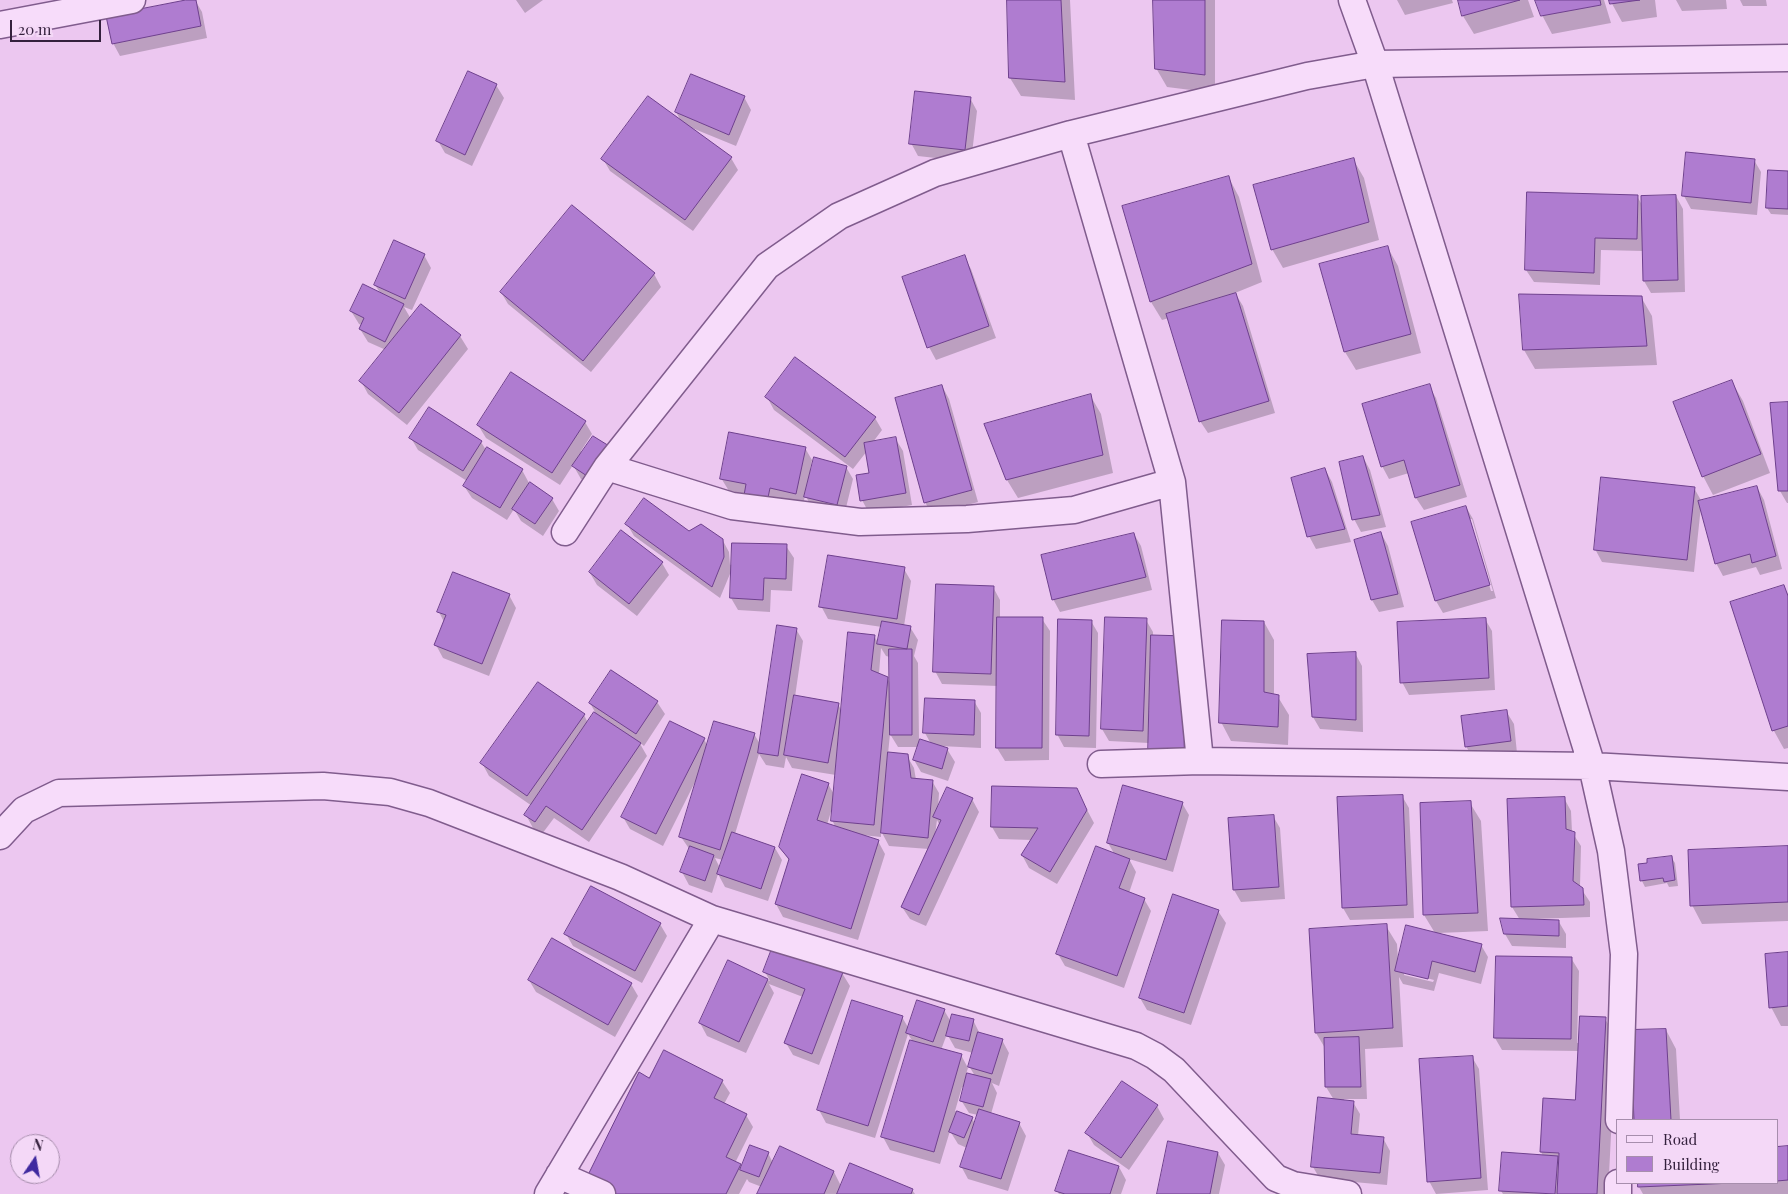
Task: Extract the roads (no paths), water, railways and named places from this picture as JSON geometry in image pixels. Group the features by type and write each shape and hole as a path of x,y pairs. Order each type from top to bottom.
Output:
{"street":[{"path":"0,24 132,0"},
{"path":"1352,0 1375,64 1592,766 1611,851 1624,954 1620,1119"},
{"path":"565,532 607,468 767,266 839,216 935,173 1071,134 1307,76 1375,64 1788,58"},
{"path":"1071,134 1172,482 1200,761"},
{"path":"607,468 732,506 860,522 968,519 1074,510 1172,482"},
{"path":"1101,764 1200,761 1592,766 1788,777"},
{"path":"0,836 24,810 59,793 323,786 390,792 429,803 620,877 712,919 1136,1046 1155,1056 1174,1070 1276,1178 1293,1185 1348,1194"},
{"path":"602,1194 554,1184 712,919"}]}
